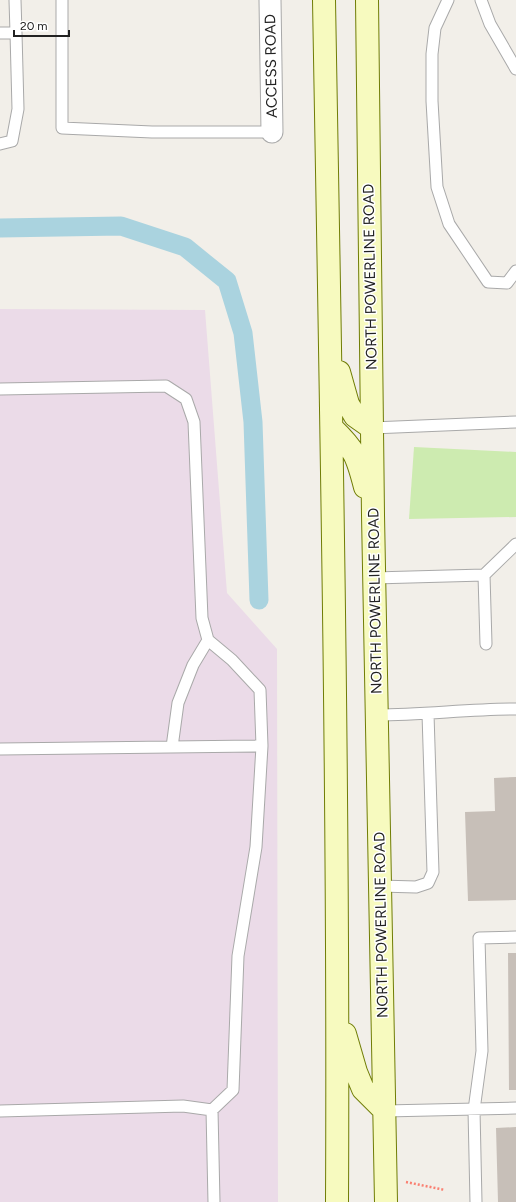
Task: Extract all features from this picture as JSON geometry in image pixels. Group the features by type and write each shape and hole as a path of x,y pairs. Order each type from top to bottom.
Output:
{"main road":[{"path":"324,0 332,428 338,1008 337,1202"},
{"name":"NORTH POWERLINE ROAD","path":"367,0 373,515 386,1202"},
{"path":"330,340 348,404 355,416 372,428"},
{"path":"332,428 348,443 358,459 373,515"},
{"path":"338,1008 356,1072 363,1089 384,1111"}],"street":[{"name":"ACCESS ROAD","path":"270,0 272,132"}],"lane":[{"path":"0,144 12,141 18,109 15,0"},
{"path":"62,0 62,128 152,132 272,132"},
{"path":"448,0 435,28 432,54 432,101 437,187 449,224 488,282 507,283 516,271"},
{"path":"481,0 490,24 516,70"},
{"path":"0,33 16,33"},
{"path":"0,389 166,386 186,399 194,422 202,618 208,640 232,660 260,690 262,746 256,847 238,956 233,1090 212,1110 214,1202"},
{"path":"372,428 516,422"},
{"path":"374,578 484,575 516,544"},
{"path":"484,575 486,644"},
{"path":"172,747 178,703 193,665 208,640"},
{"path":"377,715 428,714 477,709 516,709"},
{"path":"380,886 416,887 428,882 433,872 428,714"},
{"path":"0,749 262,746"},
{"path":"476,1202 474,1110 482,1051 479,938 516,937"},
{"path":"0,1111 183,1106 212,1110"},
{"path":"384,1111 516,1108"}],"path":[{"path":"406,1182 445,1190"}],"shaded area":[{"path":"0,309 205,310 227,593 277,649 278,1202 0,1202"}],"green space":[{"path":"414,447 516,452 516,517 409,519"}],"building":[{"path":"516,777 516,900 468,901 465,812 495,811 494,778"},
{"path":"508,953 516,953 516,1090 509,1090"},
{"path":"516,1127 516,1202 498,1202 496,1128"}],"waterway":[{"path":"0,228 121,226 185,247 227,281 243,333 253,422 259,600"}]}
